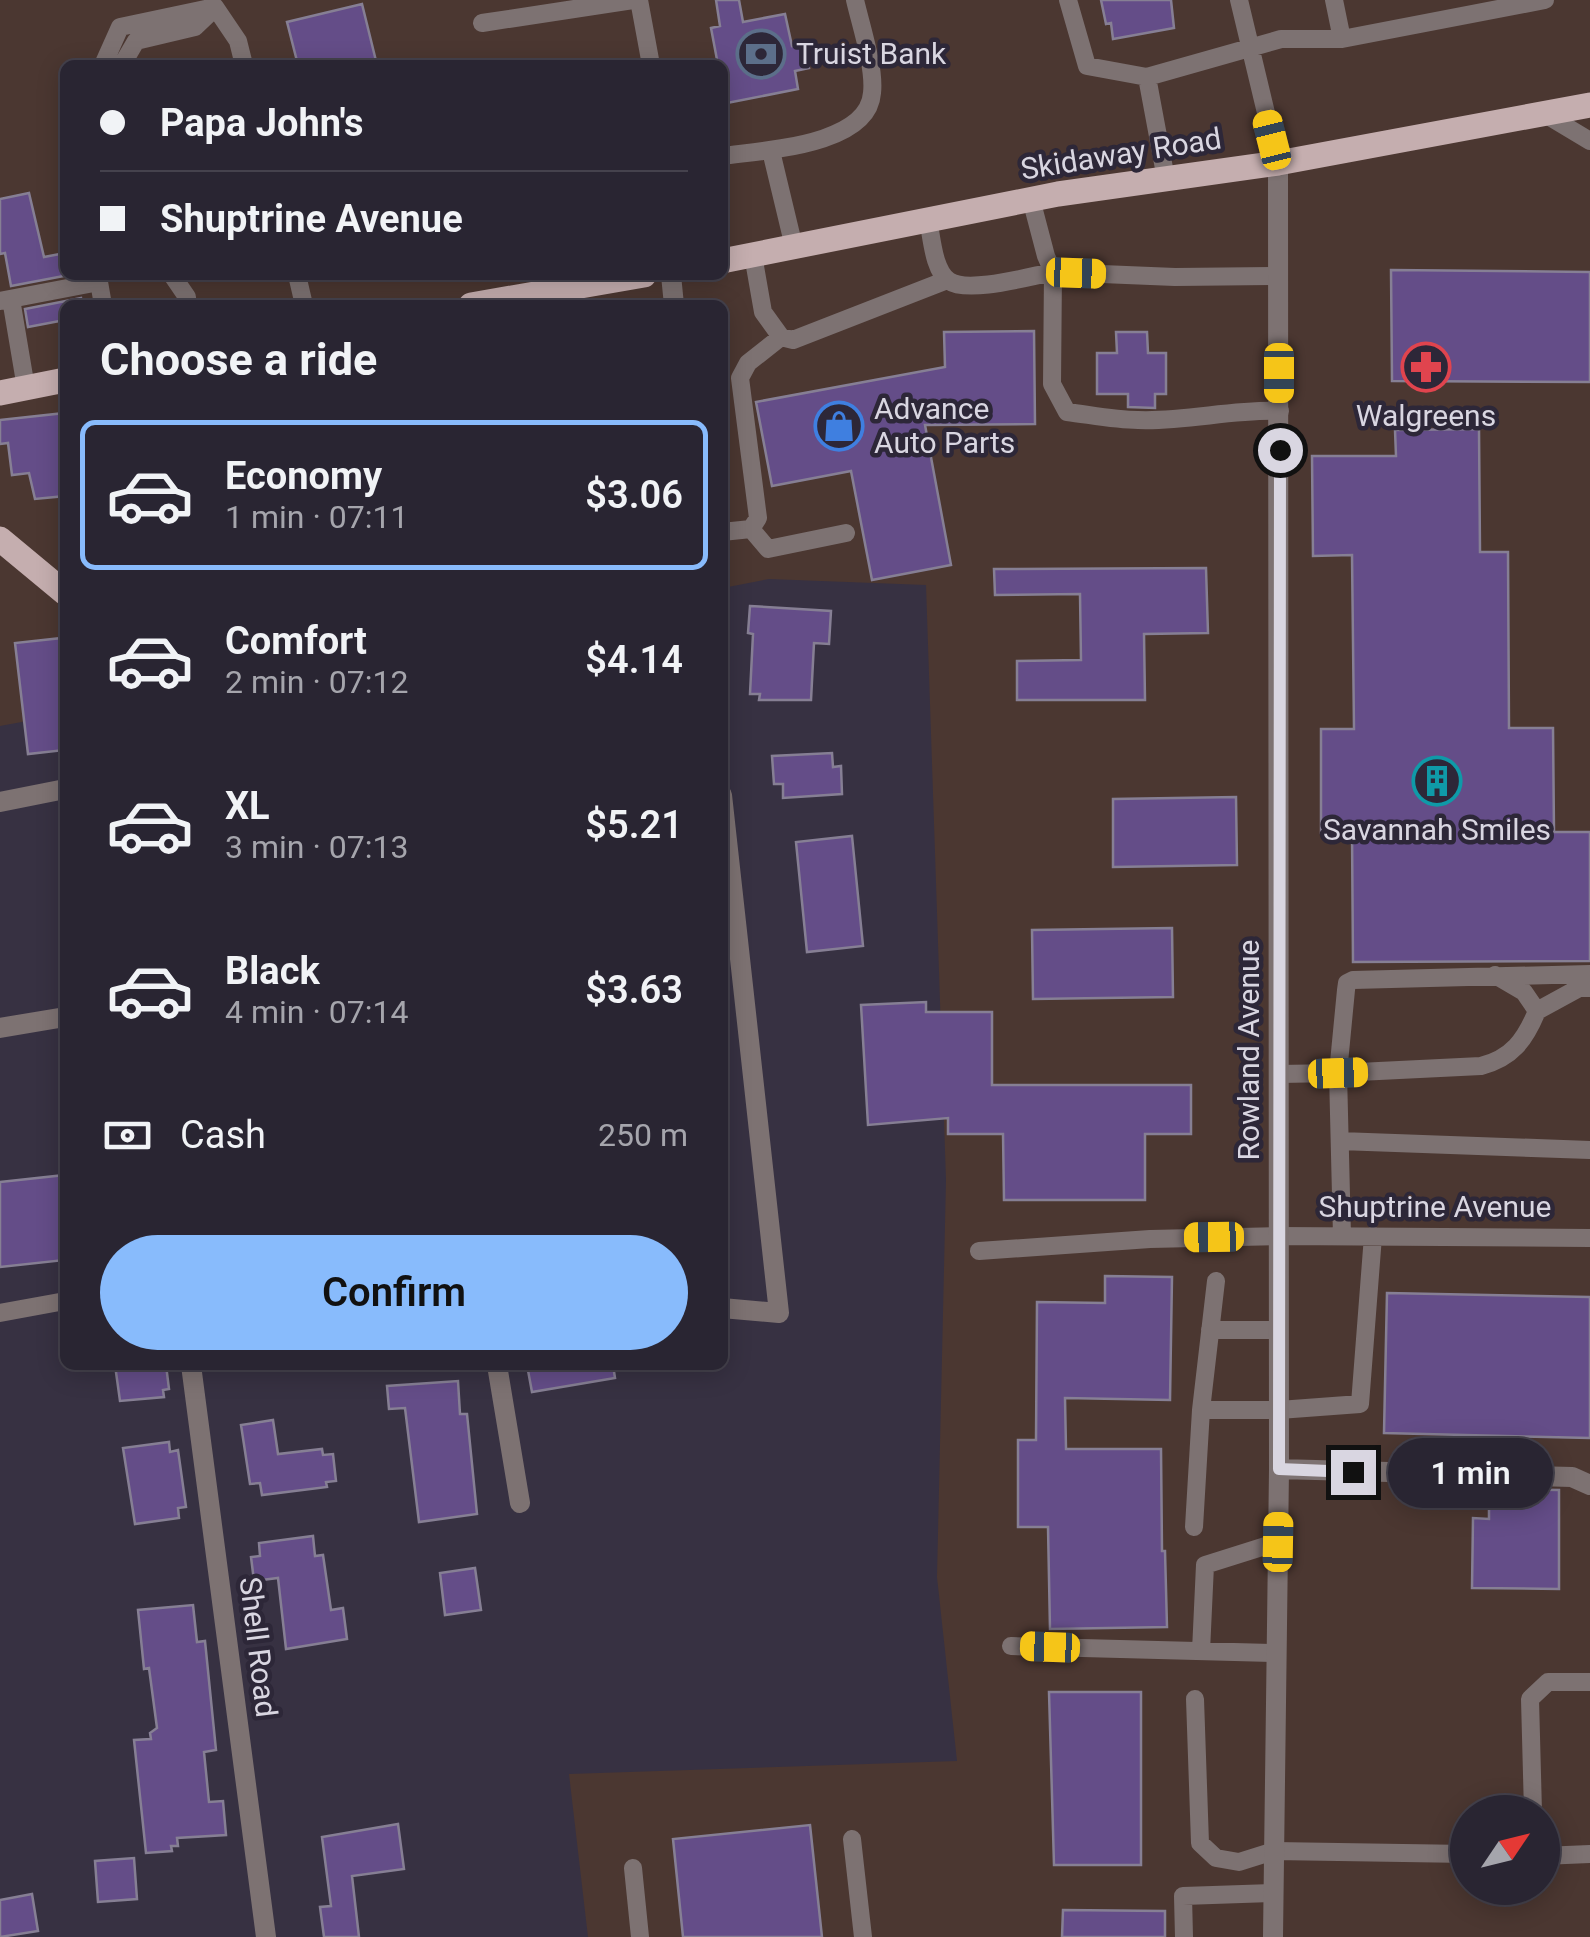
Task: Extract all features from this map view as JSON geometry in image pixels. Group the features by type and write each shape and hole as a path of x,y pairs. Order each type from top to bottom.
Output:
{"main road":[{"name":"Skidaway Road","path":"728,260 1031,200 1278,163 1590,106"},
{"path":"500,300 615,280"},
{"path":"0,393 60,381"},
{"path":"0,539 60,589"}],"street":[{"name":"Rowland Avenue","path":"1273,1937 1279,1469 1278,163"},
{"path":"0,802 60,790"},
{"path":"728,868 779,1313 728,1309"},
{"path":"0,1028 60,1018"},
{"name":"Shell Road","path":"192,1370 266,1937"},
{"path":"498,1370 520,1502"},
{"path":"1279,1469 1572,1477 1590,1485"}],"lane":[{"path":"482,23 636,0 650,60"},
{"path":"728,155 771,150 852,128 869,110 873,90 855,0"},
{"path":"1068,0 1086,66 1147,77 1281,38 1342,39 1546,0"},
{"path":"1239,0 1278,163"},
{"path":"1334,0 1342,39"},
{"path":"105,60 120,28 215,8"},
{"path":"125,60 136,41 196,27 215,8"},
{"path":"215,8 238,42 243,60"},
{"path":"1147,77 1166,179"},
{"path":"1546,114 1590,141"},
{"path":"771,150 794,247"},
{"path":"1031,200 1054,272 1052,384 1067,412 1138,420 1247,410 1280,411"},
{"path":"928,220 938,266 947,280 963,286 1054,272 1279,276"},
{"path":"752,255 763,312 781,338 793,340 947,280"},
{"path":"26,388 6,300 99,282 103,300"},
{"path":"751,529 758,518 740,378 748,364 781,338"},
{"path":"728,531 751,529"},
{"path":"751,529 768,549 846,533"},
{"path":"1342,1236 1338,1073 1347,983 1590,974"},
{"path":"1496,975 1524,992 1536,1011"},
{"path":"1279,1074 1482,1066 1501,1061 1516,1049 1536,1011 1580,988 1590,988"},
{"path":"1340,1142 1590,1150"},
{"path":"1201,1410 1360,1404 1373,1236"},
{"name":"Shuptrine Avenue","path":"979,1251 1150,1238 1590,1238"},
{"path":"1194,1527 1201,1410 1216,1281"},
{"path":"0,1313 60,1302"},
{"path":"1210,1330 1279,1330"},
{"path":"1201,1651 1206,1566 1278,1542"},
{"path":"1012,1646 1276,1653"},
{"path":"1533,1795 1530,1699 1548,1682 1590,1682"},
{"path":"1195,1700 1200,1842 1216,1858 1239,1862 1274,1851 1450,1854"},
{"path":"852,1839 863,1937"},
{"path":"1560,1855 1590,1854"},
{"path":"633,1868 640,1937"},
{"path":"1184,1937 1183,1896 1274,1893"}],"shaded area":[{"path":"0,0 1590,0 1590,1937 588,1937 569,1774 957,1761 937,1577 946,1180 926,585 769,579 728,587 728,300 60,300 60,715 0,726"}],"building":[{"name":"Truist Bank","path":"716,0 739,0 743,22 785,14 792,46 804,44 809,68 795,71 798,89 728,103 728,60 717,60 711,28 720,26"},
{"path":"1101,0 1171,0 1174,28 1113,39"},
{"path":"362,4 376,60 297,60 287,22"},
{"path":"29,193 44,257 60,254 60,277 11,286 5,253 0,254 0,199"},
{"name":"Walgreens","path":"1391,270 1590,272 1590,382 1392,381"},
{"path":"60,302 60,321 28,327 25,309"},
{"path":"1034,331 1035,424 925,425 951,565 872,580 851,471 772,486 756,402 945,367 944,332"},
{"path":"1116,332 1147,332 1148,353 1166,353 1166,394 1155,394 1155,408 1128,407 1128,394 1097,394 1097,353 1117,353"},
{"path":"60,414 60,496 35,499 29,473 12,475 8,443 0,444 0,420"},
{"path":"1479,429 1480,552 1508,552 1509,728 1553,728 1554,832 1590,832 1590,961 1353,962 1352,833 1321,833 1321,729 1354,729 1352,555 1313,556 1312,456 1396,456 1395,430"},
{"path":"1206,568 1208,633 1144,634 1145,700 1017,700 1017,661 1081,660 1080,594 995,595 994,569"},
{"path":"750,606 831,611 829,644 814,643 811,700 759,700 760,694 750,694"},
{"path":"60,638 60,751 28,754 15,643"},
{"path":"832,753 833,767 841,766 842,794 783,798 783,784 774,784 772,756"},
{"path":"1236,797 1237,865 1113,867 1113,799"},
{"path":"852,836 863,946 807,952 796,842"},
{"path":"1172,928 1173,997 1033,999 1032,930"},
{"path":"926,1002 926,1012 992,1012 992,1085 1191,1085 1191,1134 1145,1134 1145,1200 1004,1200 1003,1134 948,1134 948,1118 868,1125 861,1005"},
{"path":"60,1176 60,1261 0,1267 0,1182"},
{"path":"1105,1276 1172,1277 1170,1400 1065,1398 1066,1449 1161,1449 1167,1627 1050,1629 1048,1527 1018,1527 1018,1440 1036,1440 1037,1302 1105,1303"},
{"path":"1387,1293 1590,1297 1590,1438 1384,1433"},
{"path":"116,1370 167,1370 169,1389 163,1390 164,1397 120,1401"},
{"path":"528,1370 614,1370 615,1378 532,1392"},
{"path":"458,1381 460,1414 467,1414 477,1514 419,1522 405,1408 389,1409 387,1386"},
{"path":"273,1420 278,1454 322,1449 323,1455 333,1454 336,1481 326,1482 327,1487 262,1495 260,1483 250,1484 241,1425"},
{"path":"169,1442 170,1452 178,1450 186,1507 178,1508 179,1518 135,1524 123,1448"},
{"path":"1496,1489 1559,1490 1559,1589 1472,1588 1473,1518 1489,1519 1489,1500 1496,1500"},
{"path":"313,1536 315,1556 323,1555 331,1610 343,1608 347,1639 286,1649 278,1578 254,1581 251,1557 260,1556 259,1543"},
{"path":"475,1568 481,1610 445,1615 440,1573"},
{"path":"193,1605 197,1642 205,1641 216,1750 204,1752 209,1802 223,1801 226,1835 177,1838 178,1846 171,1846 172,1851 146,1853 134,1740 151,1739 150,1733 157,1728 149,1668 144,1669 138,1610"},
{"path":"1049,1692 1141,1692 1141,1865 1054,1865"},
{"path":"398,1824 404,1869 352,1876 359,1937 324,1937 320,1907 331,1906 322,1837"},
{"path":"810,1825 822,1937 683,1937 673,1839"},
{"path":"134,1858 137,1899 98,1902 95,1861"},
{"path":"32,1894 38,1931 0,1937 0,1900"},
{"path":"1063,1910 1165,1911 1165,1937 1062,1937"}],"place":[{"name":"Truist Bank","path":"761,54"},
{"name":"Walgreens","path":"1426,367"},
{"name":"Advance Auto Parts","path":"839,426"},
{"name":"Savannah Smiles","path":"1437,781"}],"route":[{"path":"1280,450 1279,1469 1353,1472"}]}
